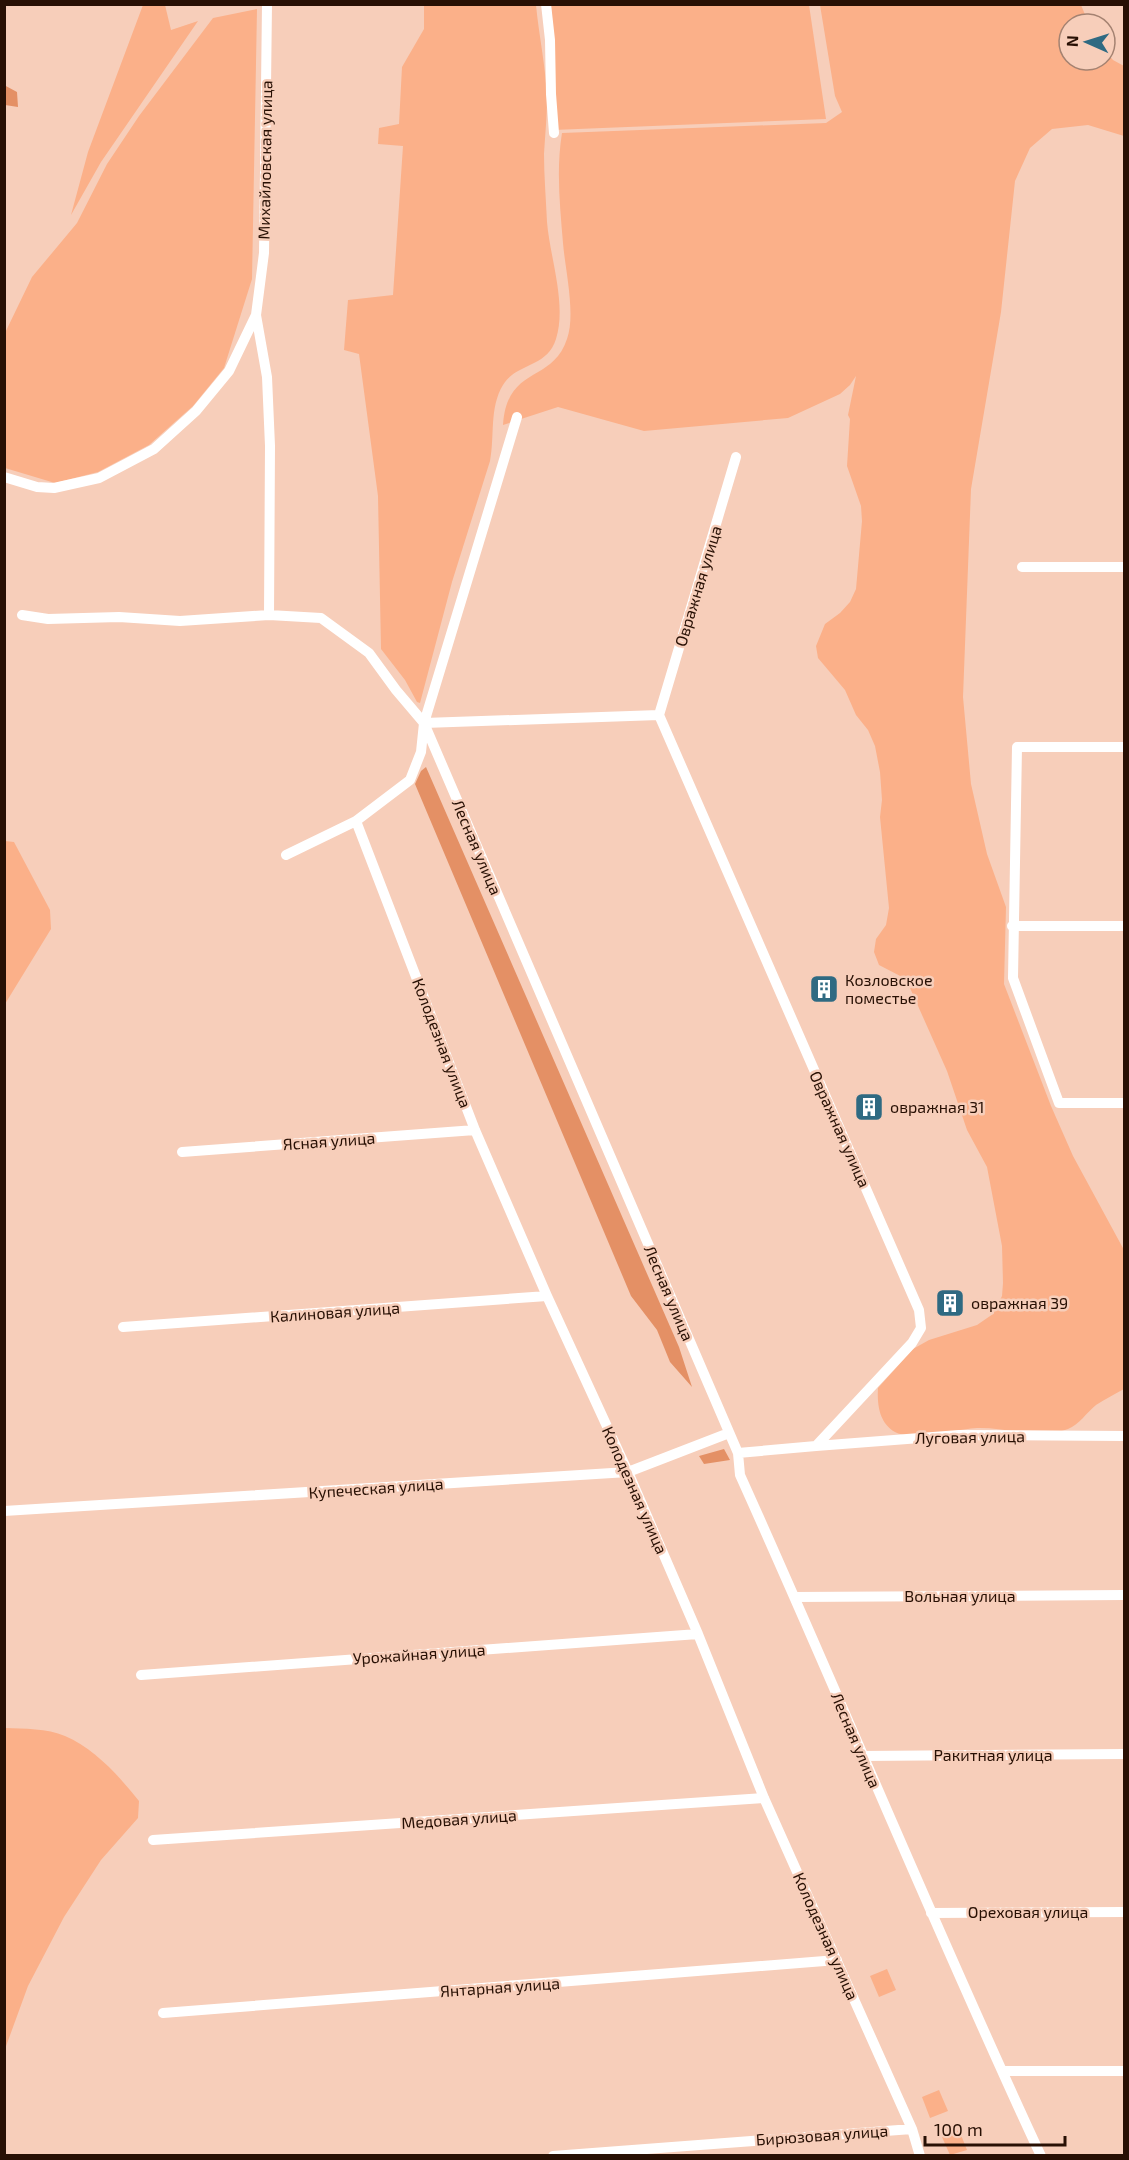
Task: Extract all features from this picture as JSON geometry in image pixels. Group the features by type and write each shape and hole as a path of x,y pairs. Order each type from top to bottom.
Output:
{"street":[{"name":"Михайловская улица","path":"267,4 264,253 256,315 267,377 270,446 269,615"},
{"path":"546,4 554,133"},
{"name":"Михайловская улица","path":"4,477 37,487 54,488 99,478 154,449 196,411 229,370 256,315"},
{"path":"286,855 356,821 410,780 421,752 424,723 517,417"},
{"name":"Овражная улица","path":"736,457 659,715 919,1310 921,1328 912,1343 816,1446"},
{"path":"1022,567 1125,567"},
{"path":"22,615 48,619 119,617 180,621 269,615 321,618 369,653 424,723"},
{"path":"424,723 659,715"},
{"name":"Лесная улица","path":"424,723 738,1453 740,1476 795,1597 931,1912 1041,2156"},
{"path":"1125,747 1017,747 1012,926 1013,978 1059,1103 1125,1103"},
{"name":"Колодезная улица","path":"356,821 475,1130 547,1296 628,1472 698,1634 764,1798 912,2129 920,2156"},
{"path":"1012,926 1125,926"},
{"name":"Ясная улица","path":"182,1152 475,1130"},
{"name":"Калиновая улица","path":"123,1327 547,1296"},
{"name":"Купеческая улица","path":"4,1511 628,1472 729,1433"},
{"name":"Луговая улица","path":"816,1446 959,1435 1125,1436"},
{"path":"738,1453 816,1446"},
{"name":"Вольная улица","path":"795,1597 1125,1595"},
{"name":"Урожайная улица","path":"141,1675 698,1634"},
{"name":"Ракитная улица","path":"862,1755 1125,1754"},
{"name":"Медовая улица","path":"153,1840 764,1798"},
{"name":"Ореховая улица","path":"931,1912 1125,1912"},
{"name":"Янтарная улица","path":"163,2013 837,1960"},
{"path":"1002,2071 1125,2071"},
{"name":"Бирюзовая улица","path":"553,2156 912,2129"}],"shaded area":[{"path":"143,5 165,5 171,30 198,21 101,162 71,215 88,152"},
{"path":"424,5 536,5 547,99 544,154 547,222 560,311 556,339 552,348 539,360 509,378 499,394 494,413 490,461 452,582 420,703 417,702 405,680 381,649 378,496 359,354 344,350 348,300 393,295 403,146 378,144 379,128 399,124 402,67 424,29"},
{"path":"551,5 809,5 826,119 553,130 554,42"},
{"path":"820,5 1081,5 1084,12 1057,12 1057,72 1117,72 1117,62 1124,66 1124,136 1088,125 1052,129 1030,148 1015,181 1001,312 971,489 963,697 971,784 987,854 1006,907 1004,984 1051,1106 1073,1156 1124,1250 1124,1389 1096,1405 1072,1427 1057,1432 1035,1433 977,1428 922,1435 902,1434 895,1432 885,1424 879,1407 878,1388 913,1349 929,1340 977,1325 993,1314 1002,1296 1003,1283 1002,1246 987,1167 967,1130 947,1071 906,979 879,965 874,952 876,939 886,925 889,908 880,817 882,800 880,772 875,746 868,730 856,715 845,690 818,658 816,646 825,624 850,602 856,589 862,521 861,506 847,466 850,419 848,415 856,376 840,394 788,418 644,431 558,407 503,425 506,406 513,393 521,383 551,363 560,353 567,339 570,304 559,188 562,133 826,123 842,112 835,96"},
{"path":"257,9 252,279 224,368 193,406 149,445 98,472 55,483 5,468 4,335 32,277 77,223 107,164 139,116 213,18"},
{"path":"4,85 17,92 18,107 5,105"},
{"path":"426,767 679,1347 692,1387 670,1362 657,1330 631,1296 415,784 421,771"},
{"path":"5,841 14,842 50,910 51,929 5,1004"},
{"path":"724,1449 730,1460 704,1464 699,1456"},
{"path":"5,1728 35,1729 76,1741 106,1764 139,1801 138,1818 101,1860 64,1917 28,1986 5,2049"},
{"path":"887,1969 896,1990 879,1997 870,1976"},
{"path":"939,2090 948,2111 930,2118 922,2097"},
{"path":"959,2130 967,2150 950,2155 942,2137"}],"place":[{"name":"Козловское поместье","path":"824,989"},
{"name":"овражная 31","path":"869,1107"},
{"name":"овражная 39","path":"950,1303"}]}
